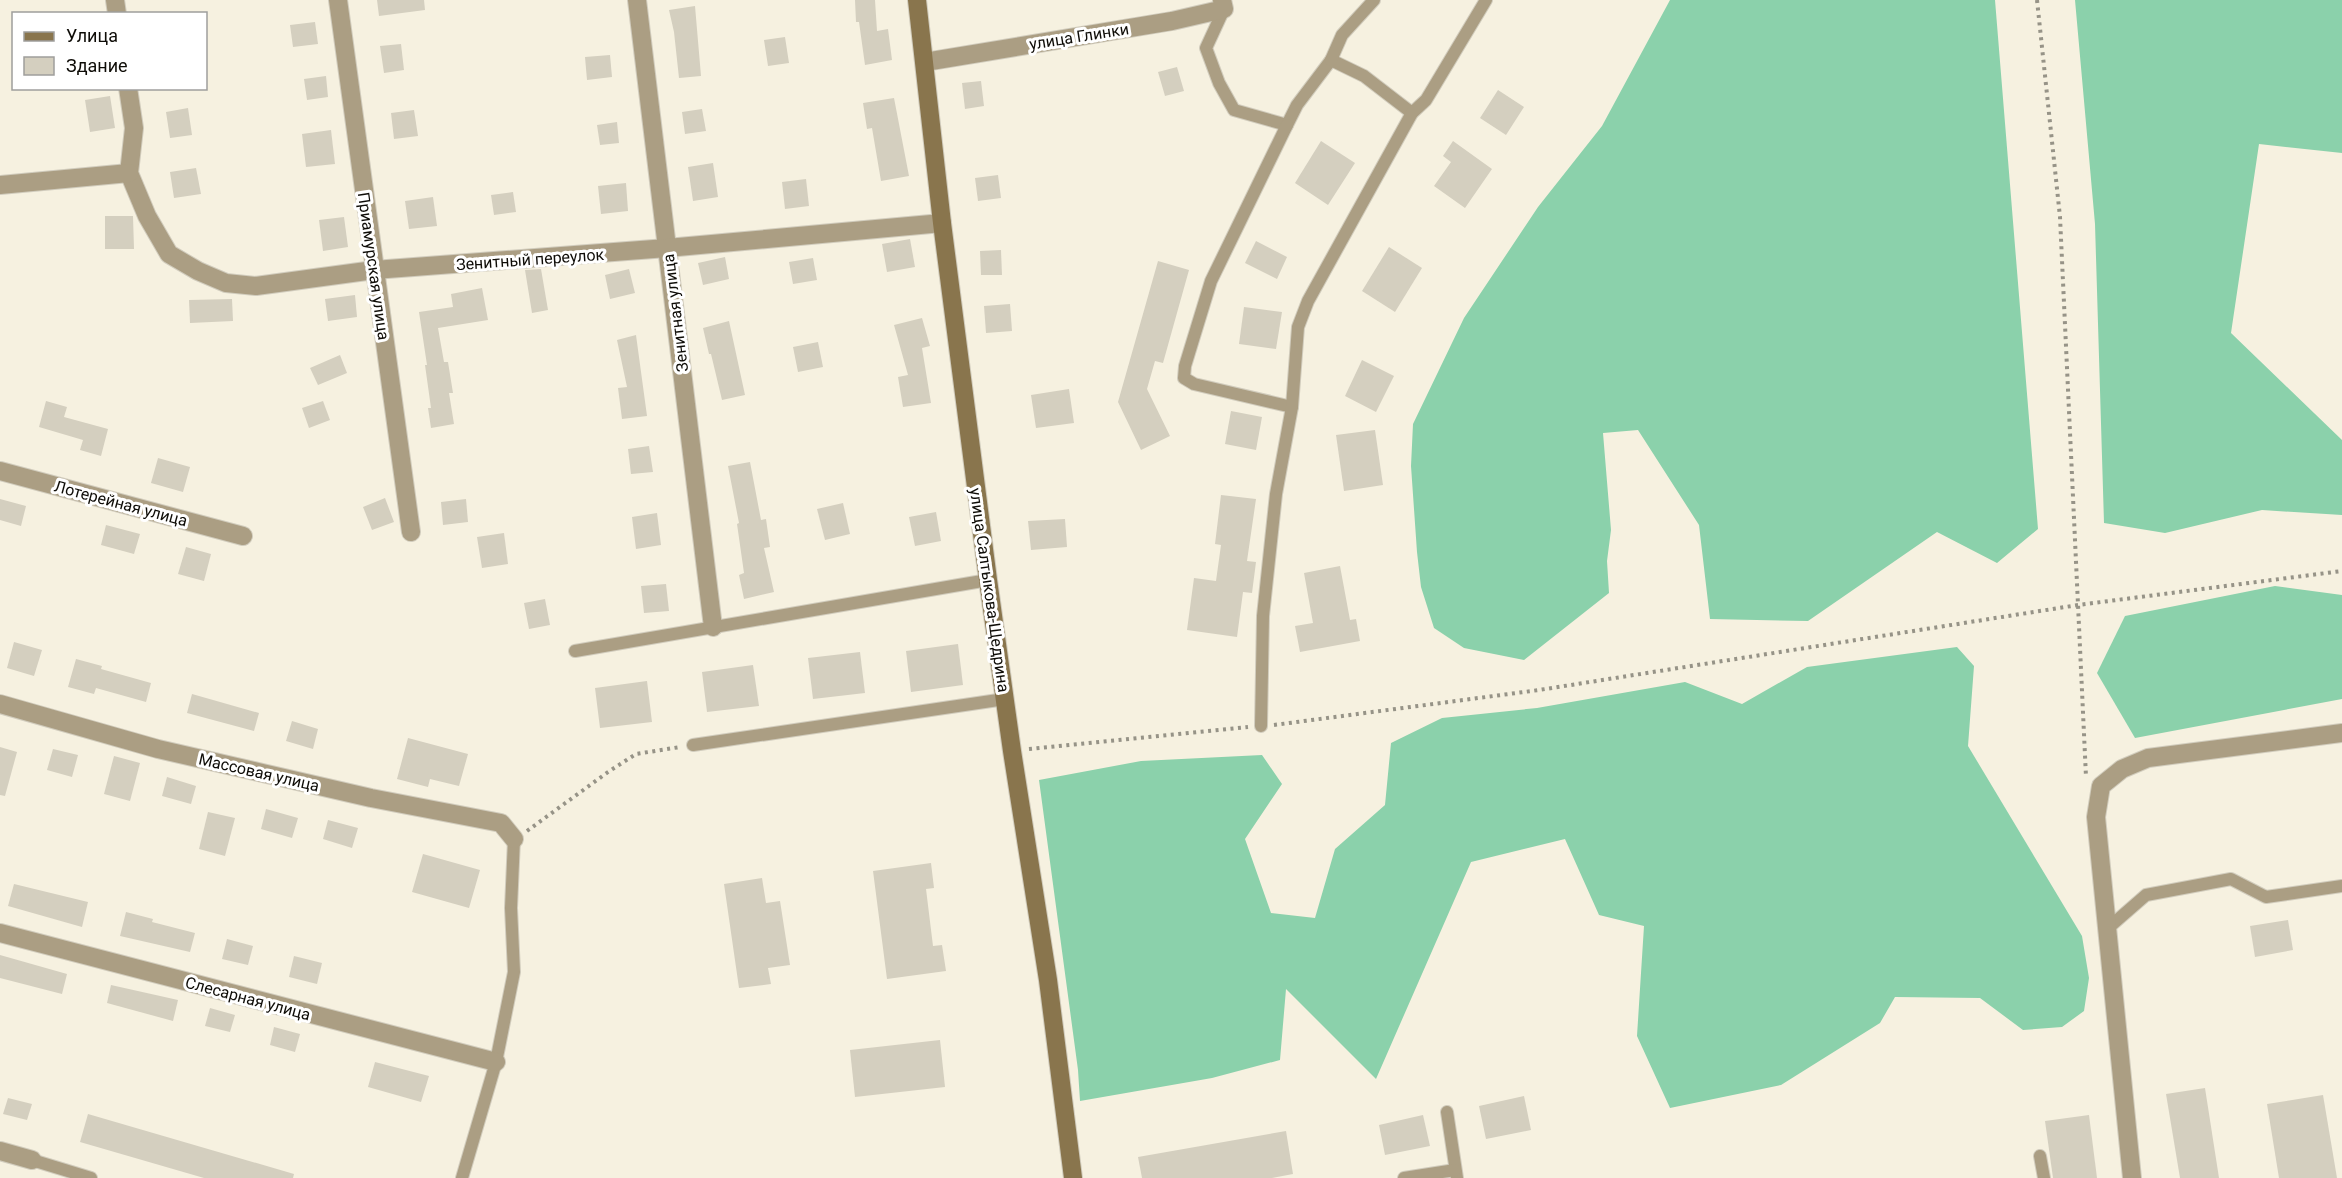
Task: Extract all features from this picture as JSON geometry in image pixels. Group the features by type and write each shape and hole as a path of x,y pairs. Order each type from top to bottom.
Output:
{"street":[{"name":"Приамурская улица","path":"338,0 411,532"},
{"name":"Зенитная улица","path":"637,0 713,627"},
{"name":"улица Салтыкова-Щедрина","path":"918,0 942,223 988,580 1048,980 1072,1178"},
{"name":"улица Глинки","path":"925,62 1172,21 1223,4"},
{"path":"0,185 129,173 134,128 128,90"},
{"name":"Зенитный переулок","path":"129,173 147,216 169,254 198,271 226,283 256,286 374,270 668,248 942,223"},
{"name":"Лотерейная улица","path":"0,471 243,536"},
{"name":"Массовая улица","path":"0,704 158,749 371,798 501,823 519,836"},
{"path":"2132,1178 2096,817 2101,786 2121,769 2148,758 2342,733"},
{"name":"Слесарная улица","path":"0,933 496,1062"},
{"path":"0,1151 32,1160"}],"lane":[{"path":"1292,408 1194,384 1184,378 1185,366 1211,281 1297,105 1331,60 1342,34 1374,0"},
{"path":"1261,726 1263,616 1276,494 1292,408 1298,327 1308,301 1412,113 1426,100 1486,0"},
{"path":"1223,4 1206,48 1234,110 1287,125"},
{"path":"1331,60 1364,75 1412,113"},
{"path":"575,651 988,580"},
{"path":"693,745 1005,699"},
{"path":"462,1178 496,1062 514,972 511,908 519,836"},
{"path":"2107,929 2146,895 2231,879 2266,897 2342,886"},
{"path":"1404,1178 1456,1174 1447,1112"},
{"path":"2040,1156 2044,1178"},
{"path":"32,1160 92,1178"}],"path":[{"path":"2037,0 2060,217 2086,776 2084,785"},
{"path":"1539,690 2078,605 2342,571"},
{"path":"519,836 636,754 693,745"}],"green space":[{"path":"1670,0 1995,0 2038,529 1997,563 1937,532 1808,621 1710,619 1699,525 1638,430 1603,433 1611,530 1607,561 1609,593 1524,660 1464,648 1434,628 1421,587 1411,466 1413,424 1464,318 1538,207 1602,126"},
{"path":"2075,0 2342,0 2342,153 2259,144 2231,333 2342,440 2342,515 2262,510 2165,533 2104,523 2095,224"},
{"path":"2275,586 2342,595 2342,699 2135,738 2097,673 2125,616"},
{"path":"1957,647 1974,666 1968,746 2082,936 2089,978 2084,1011 2062,1027 2023,1030 1980,998 1895,997 1880,1023 1781,1085 1670,1108 1637,1036 1644,926 1599,915 1565,839 1471,862 1376,1079 1286,989 1280,1060 1212,1078 1080,1101 1078,1070 1039,780 1141,761 1262,755 1282,784 1245,839 1271,913 1315,918 1335,849 1385,805 1391,743 1442,718 1537,708 1685,682 1742,704 1807,667"}],"building":[{"path":"377,0 424,0 425,10 379,16"},
{"path":"855,0 875,0 877,31 888,29 892,60 865,65 859,22 856,22"},
{"path":"695,6 701,76 679,78 669,10"},
{"path":"315,22 318,44 293,47 290,25"},
{"path":"785,37 789,63 768,66 764,40"},
{"path":"401,44 404,70 384,73 380,46"},
{"path":"610,55 612,77 587,80 585,57"},
{"path":"1177,67 1184,91 1165,96 1158,72"},
{"path":"326,76 328,97 307,100 304,79"},
{"path":"981,81 984,106 965,109 962,83"},
{"path":"1498,90 1524,107 1506,135 1480,118"},
{"path":"110,96 115,128 90,132 85,100"},
{"path":"894,98 909,176 881,181 872,128 867,129 863,103"},
{"path":"188,108 192,135 170,138 166,112"},
{"path":"702,109 706,131 685,134 682,112"},
{"path":"414,110 418,136 394,139 391,113"},
{"path":"617,122 619,143 600,145 597,125"},
{"path":"331,130 335,164 306,167 302,134"},
{"path":"1321,141 1355,163 1328,205 1295,183"},
{"path":"1453,141 1492,169 1465,208 1434,186 1451,162 1443,156"},
{"path":"713,163 718,197 693,201 688,167"},
{"path":"196,168 201,194 174,198 170,172"},
{"path":"998,175 1001,198 978,201 975,178"},
{"path":"806,179 809,206 785,209 782,182"},
{"path":"626,183 628,211 601,214 598,186"},
{"path":"513,192 516,212 494,215 491,195"},
{"path":"433,197 437,226 409,229 405,201"},
{"path":"105,216 133,216 134,249 105,249"},
{"path":"344,217 348,247 323,251 319,220"},
{"path":"910,239 915,267 887,272 882,244"},
{"path":"1256,241 1287,257 1277,279 1245,263"},
{"path":"1389,247 1422,268 1395,312 1362,291"},
{"path":"1001,250 1002,275 981,275 980,251"},
{"path":"725,257 729,279 703,285 698,263"},
{"path":"813,258 817,280 793,284 789,262"},
{"path":"1158,261 1189,270 1163,363 1155,361 1147,389 1170,436 1141,450 1118,402"},
{"path":"541,269 548,310 532,313 525,270"},
{"path":"629,269 635,293 610,299 605,275"},
{"path":"482,288 488,320 438,328 444,362 448,362 453,393 449,393 454,424 431,428 428,408 431,408 425,365 427,365 419,312 453,307 451,294"},
{"path":"355,295 357,317 328,321 325,299"},
{"path":"232,299 233,321 190,323 189,300"},
{"path":"1010,304 1012,331 986,333 984,306"},
{"path":"1244,307 1282,312 1276,349 1239,344"},
{"path":"922,318 930,346 922,348 931,403 903,407 898,377 908,375 894,325"},
{"path":"729,321 745,395 722,400 703,328"},
{"path":"636,335 647,416 622,419 618,388 627,387 617,340"},
{"path":"818,342 823,367 798,372 793,347"},
{"path":"340,355 347,373 318,385 310,368"},
{"path":"1362,360 1394,376 1376,412 1345,396"},
{"path":"1069,389 1074,423 1036,428 1031,395"},
{"path":"46,401 67,407 64,417 108,429 101,456 80,450 83,440 39,427"},
{"path":"323,401 330,420 309,428 302,408"},
{"path":"1231,411 1262,417 1256,450 1225,444"},
{"path":"1375,430 1383,485 1344,491 1336,435"},
{"path":"649,446 653,472 631,474 628,449"},
{"path":"158,458 190,467 183,492 151,483"},
{"path":"750,462 761,520 766,519 770,547 764,548 774,592 744,599 739,575 744,573 737,524 739,523 728,466"},
{"path":"1221,495 1256,499 1247,561 1256,562 1252,593 1243,592 1237,637 1187,630 1194,578 1216,581 1221,545 1215,544"},
{"path":"385,498 394,522 372,530 363,507"},
{"path":"0,499 26,506 21,526 0,520"},
{"path":"466,499 468,522 443,525 441,502"},
{"path":"843,503 850,534 825,540 817,509"},
{"path":"936,512 941,541 915,546 909,517"},
{"path":"657,513 661,545 636,549 632,517"},
{"path":"1065,519 1067,547 1031,550 1028,521"},
{"path":"106,525 140,534 134,554 101,545"},
{"path":"504,533 508,564 482,568 477,537"},
{"path":"186,547 211,554 204,581 178,574"},
{"path":"1340,566 1350,620 1356,619 1360,641 1300,652 1295,626 1313,623 1304,573"},
{"path":"666,584 669,611 644,613 641,586"},
{"path":"545,599 550,625 529,629 524,603"},
{"path":"14,642 42,650 34,676 7,668"},
{"path":"958,644 963,685 911,692 906,651"},
{"path":"860,652 865,693 813,699 808,658"},
{"path":"76,659 102,666 101,669 151,683 146,702 96,688 94,694 68,687"},
{"path":"753,665 759,706 707,712 702,672"},
{"path":"647,681 652,722 600,728 595,688"},
{"path":"192,694 259,713 254,731 187,713"},
{"path":"292,721 318,729 313,749 286,741"},
{"path":"408,738 468,754 459,786 430,779 428,787 397,779"},
{"path":"0,747 17,752 5,796 0,795"},
{"path":"53,749 78,755 72,777 47,770"},
{"path":"114,756 140,763 130,801 104,794"},
{"path":"167,777 196,786 191,804 162,796"},
{"path":"266,809 298,818 292,838 261,829"},
{"path":"208,812 235,818 225,856 199,849"},
{"path":"328,820 358,828 352,848 323,839"},
{"path":"423,854 480,870 469,908 412,892"},
{"path":"931,863 934,888 926,889 933,946 942,945 946,971 887,979 873,871"},
{"path":"762,878 766,903 780,901 790,965 768,968 771,984 739,988 724,884"},
{"path":"14,884 88,902 82,927 8,906"},
{"path":"126,912 153,919 152,922 195,933 190,952 120,936"},
{"path":"2288,920 2293,950 2255,957 2250,926"},
{"path":"227,939 253,946 248,965 222,959"},
{"path":"0,955 67,974 62,994 0,978"},
{"path":"294,956 322,963 317,984 289,977"},
{"path":"111,985 178,1000 173,1021 107,1003"},
{"path":"210,1008 235,1015 230,1032 205,1026"},
{"path":"274,1027 300,1034 295,1052 270,1045"},
{"path":"940,1040 945,1087 855,1097 850,1050"},
{"path":"375,1062 429,1076 421,1102 368,1087"},
{"path":"2205,1088 2219,1178 2180,1178 2166,1094"},
{"path":"2323,1095 2337,1178 2279,1178 2267,1104"},
{"path":"1524,1096 1531,1130 1486,1139 1479,1106"},
{"path":"8,1098 32,1104 27,1120 3,1114"},
{"path":"88,1114 294,1174 293,1178 204,1178 80,1142"},
{"path":"1423,1115 1430,1146 1385,1155 1379,1125"},
{"path":"2089,1115 2097,1178 2053,1178 2045,1121"},
{"path":"1286,1131 1293,1174 1272,1178 1142,1178 1138,1157"}]}
